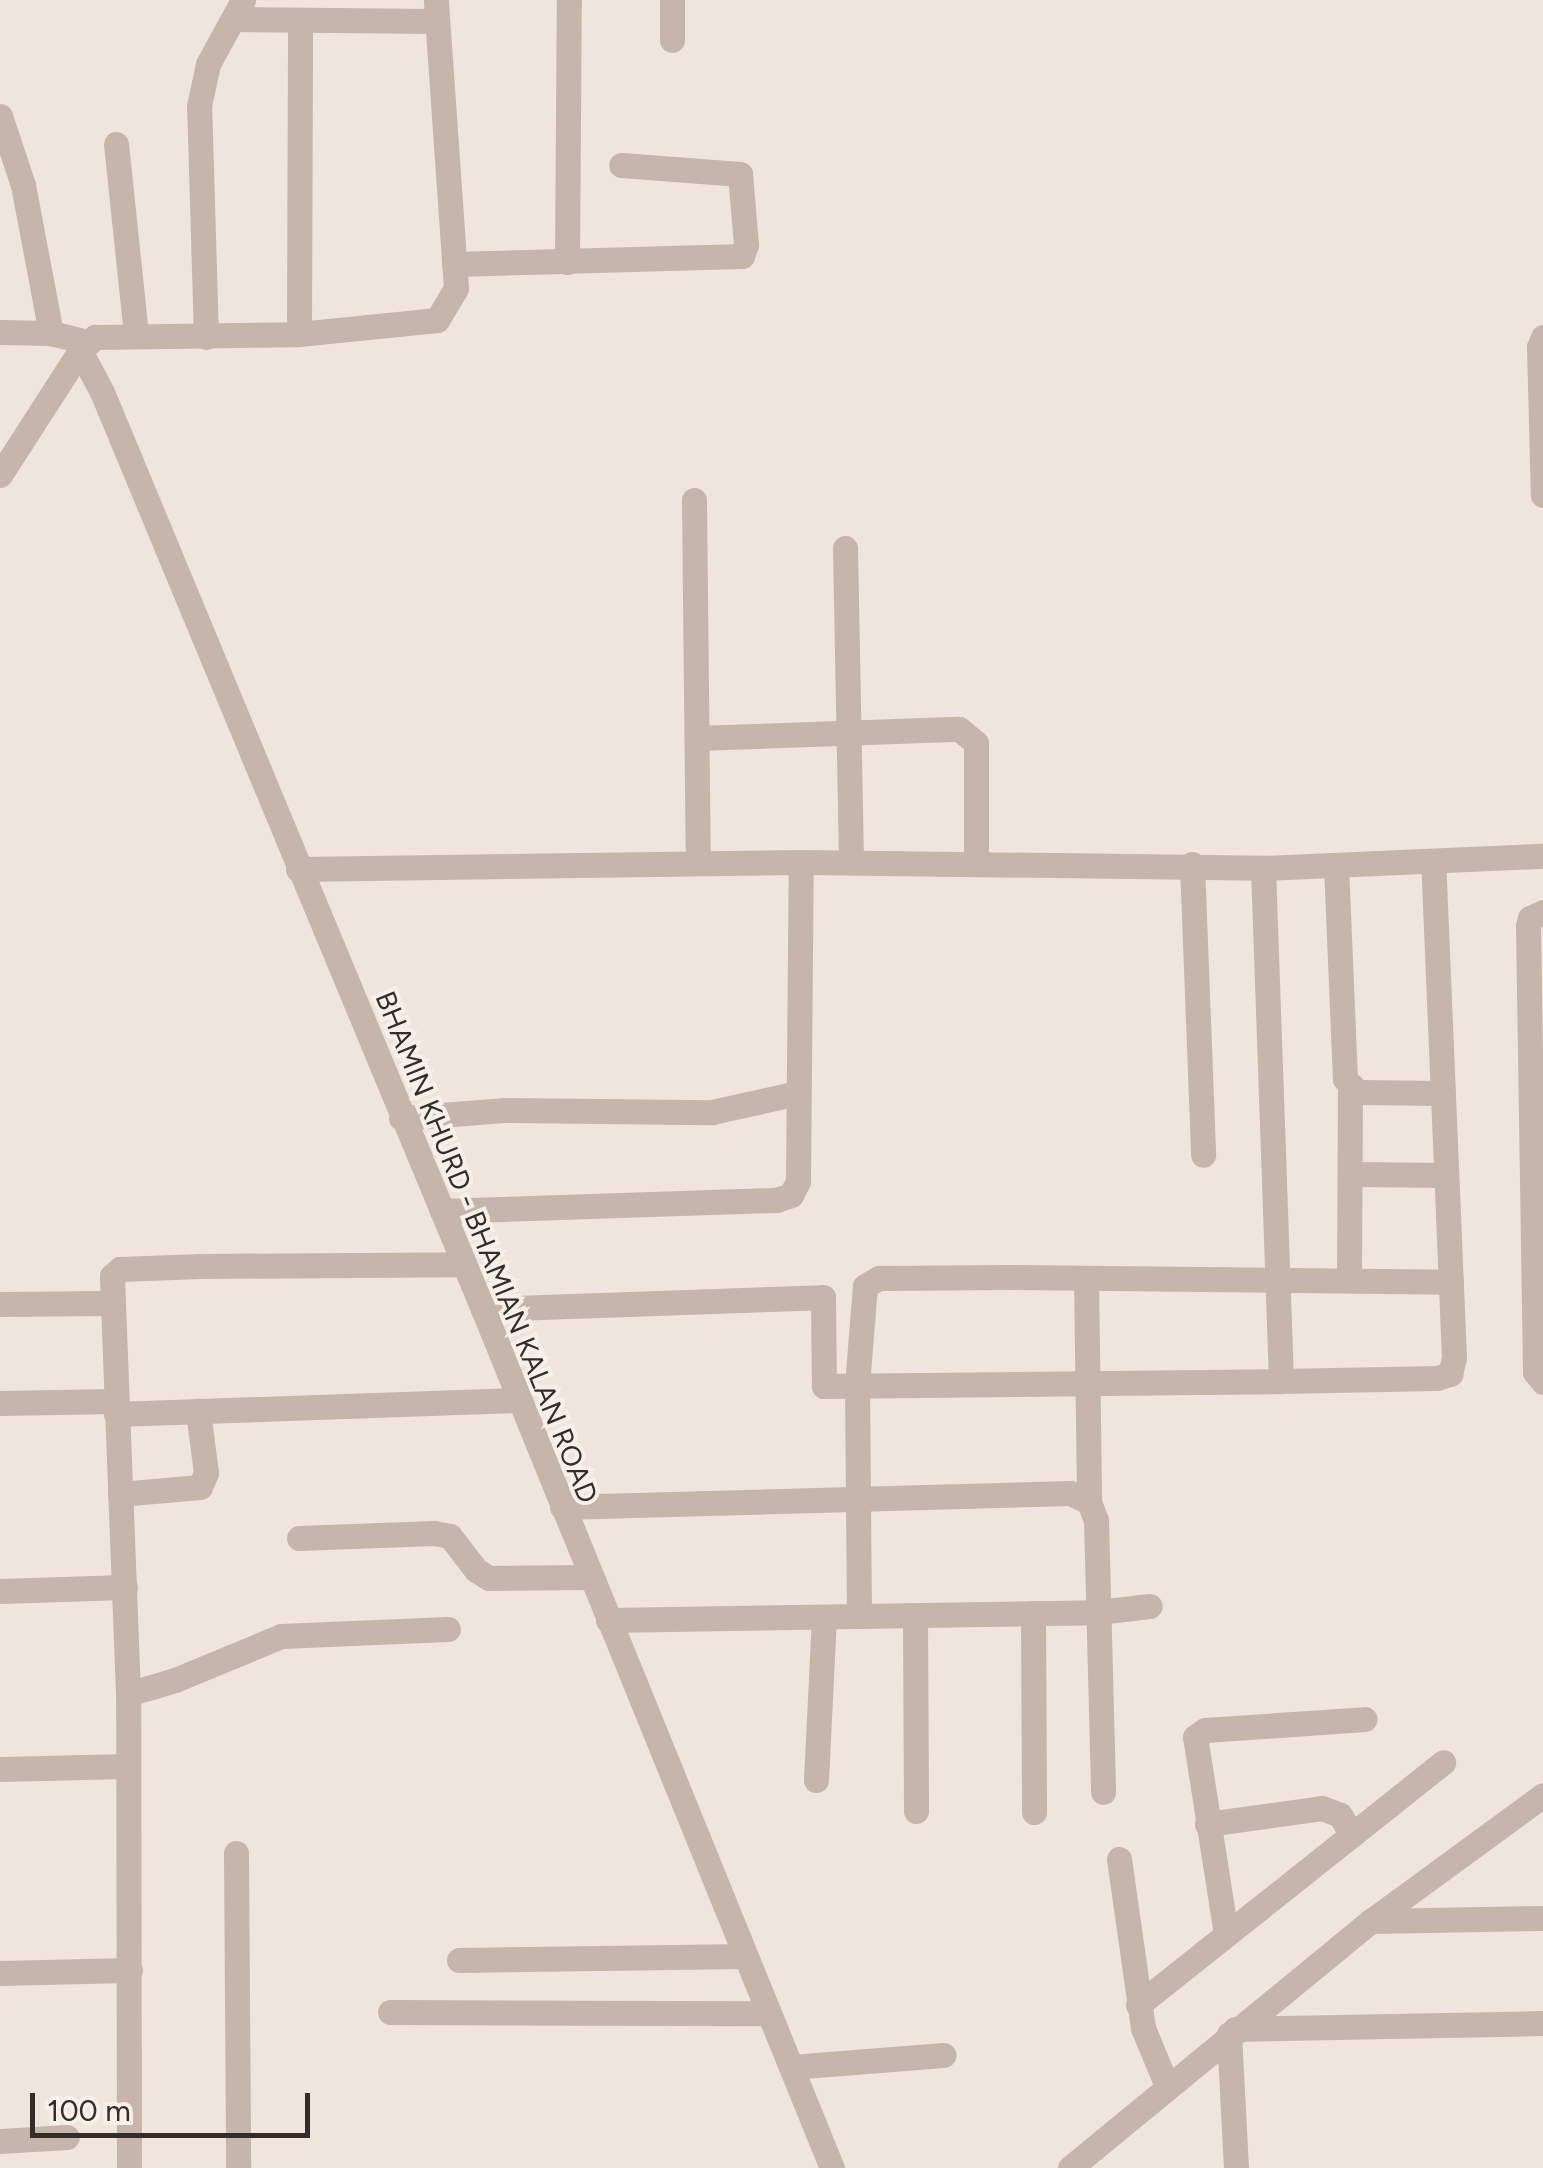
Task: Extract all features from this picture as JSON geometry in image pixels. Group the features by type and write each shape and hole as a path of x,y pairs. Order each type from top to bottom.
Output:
{"street":[{"path":"567,262 569,0"},
{"path":"672,0 672,40"},
{"path":"0,332 50,333 84,346 136,334 206,337 299,334 437,320 456,288 436,11 300,20 239,10 208,64 198,106 206,337"},
{"path":"299,334 300,20"},
{"path":"0,116 23,185 50,333"},
{"path":"116,144 136,334"},
{"path":"454,264 742,256 746,246 740,174 621,165"},
{"path":"1543,337 1539,347 1543,495"},
{"path":"0,474 84,346"},
{"name":"BHAMIN KHURD - BHAMIAN KALAN ROAD","path":"84,346 483,1309 832,2168"},
{"path":"694,500 698,864"},
{"path":"844,548 851,862"},
{"path":"697,738 848,730 959,729 970,733 976,743 976,863"},
{"path":"298,869 801,862 1192,864 1263,868 1543,856"},
{"path":"442,1211 776,1200 791,1196 798,1181 801,862"},
{"path":"483,1309 823,1297 824,1386 1437,1378 1450,1374 1454,1358 1433,862"},
{"path":"1192,864 1203,1156"},
{"path":"1336,865 1345,1079 1350,1088 1349,1280"},
{"path":"1263,868 1280,1381"},
{"path":"1543,912 1530,918 1528,926 1536,1017 1536,1372 1543,1382"},
{"path":"1350,1088 1358,1092 1443,1094"},
{"path":"401,1118 504,1110 712,1112 798,1093"},
{"path":"1350,1174 1446,1175"},
{"path":"129,2168 128,1694 110,1304 112,1276 120,1269 463,1264"},
{"path":"858,1616 857,1385 861,1300 865,1286 879,1278 1451,1282"},
{"path":"1086,1278 1088,1502 1096,1520 1103,1792"},
{"path":"0,1304 110,1304"},
{"path":"0,1403 198,1412 518,1400"},
{"path":"120,1494 200,1487 206,1473 198,1412"},
{"path":"562,1507 1070,1493 1088,1502"},
{"path":"299,1538 434,1533 450,1536 476,1570 489,1578 590,1577"},
{"path":"0,1590 125,1587"},
{"path":"608,1620 1098,1612 1150,1606"},
{"path":"1033,1613 1034,1812"},
{"path":"915,1616 916,1811"},
{"path":"816,1780 824,1617"},
{"path":"128,1694 175,1680 281,1636 448,1629"},
{"path":"1226,1934 1195,1737 1205,1730 1365,1719"},
{"path":"1138,2005 1443,1762"},
{"path":"0,1770 128,1766"},
{"path":"1070,2168 1232,2031 1371,1921 1542,1796"},
{"path":"1207,1824 1322,1808 1340,1815 1352,1835"},
{"path":"236,1853 238,2168"},
{"path":"1119,1859 1138,2005 1167,2086"},
{"path":"1371,1921 1543,1918"},
{"path":"459,1960 746,1956"},
{"path":"0,1973 130,1970"},
{"path":"390,2012 769,2013"},
{"path":"1232,2031 1543,2023"},
{"path":"1232,2031 1236,2168"},
{"path":"791,2068 944,2055"},
{"path":"0,2141 67,2137"}]}
